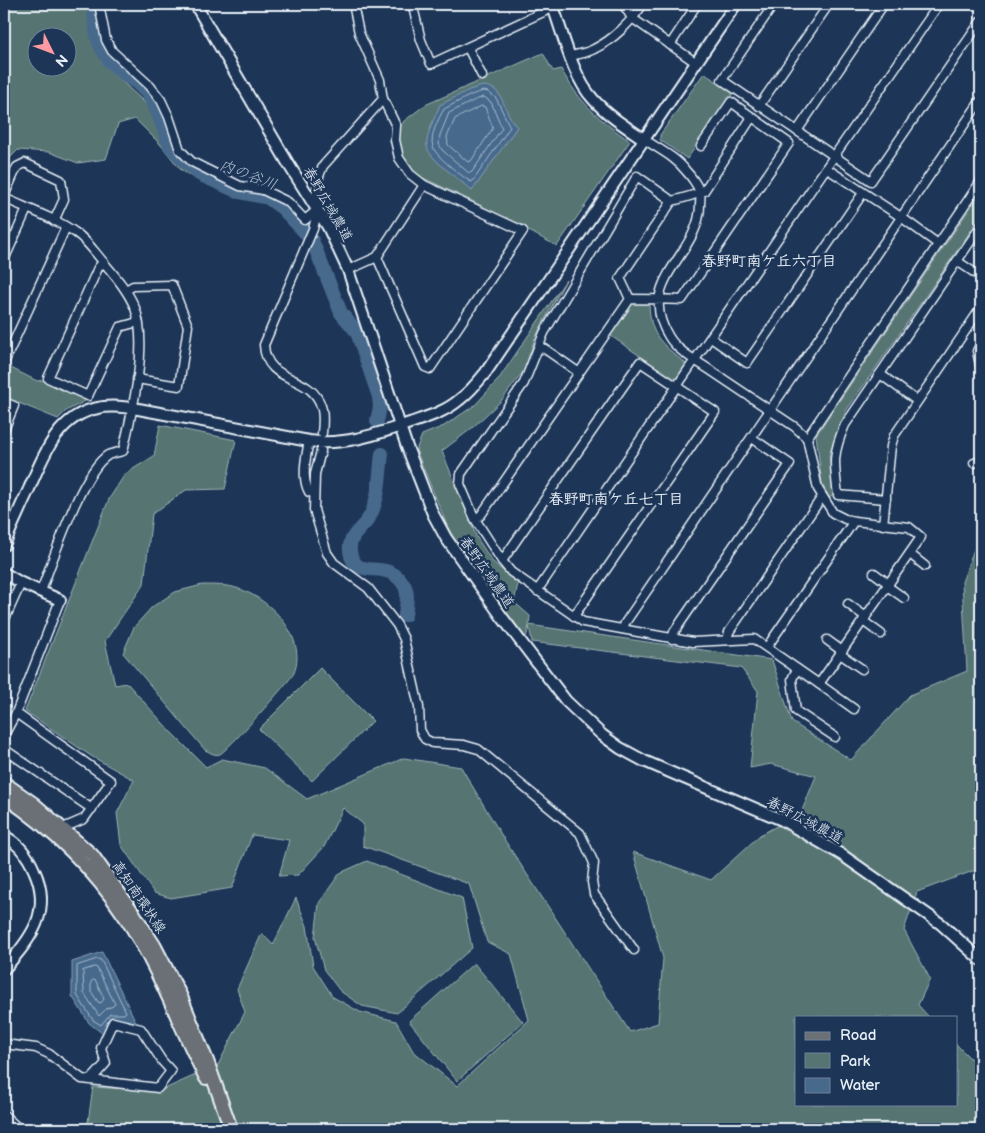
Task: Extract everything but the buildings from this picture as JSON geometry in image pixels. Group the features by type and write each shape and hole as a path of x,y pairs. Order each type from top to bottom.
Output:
{"main road":[{"name":"高知南環状線","path":"4,783 63,828 92,855 114,883 154,945 181,997 203,1063"},
{"name":"高知南環状線","path":"4,796 56,835 83,862 106,890 127,920 144,950 203,1063"},
{"path":"203,1063 231,1128"}],"street":[{"path":"99,4 106,40 112,51 150,86 161,100 180,150 192,162 240,186 262,190 288,202 305,220 318,209"},
{"name":"春野広域農道","path":"195,4 289,165 318,209 348,270 400,426 433,514 446,538 502,617 566,701 582,718 608,740 644,762 782,820 818,840 942,924 981,960"},
{"path":"353,4 360,33 380,80 383,99 396,126 395,140 399,158 410,174 424,185 524,232 430,368 425,367 377,256"},
{"path":"416,4 413,7 420,40 431,64 468,48 553,5 580,79 592,98 612,117 676,160 686,170 700,193 700,211 696,229 667,274 659,299 661,318 674,344 795,427 807,438 818,489 834,513 854,522 909,527 921,537 819,684"},
{"path":"623,4 632,18 695,62"},
{"path":"571,56 592,50 610,39 632,18 643,4"},
{"path":"670,45 697,4"},
{"path":"4,545 45,451 56,435 74,418 97,408 110,406 133,408 308,441 336,442 352,440 439,413 459,401 473,389 486,372 736,4"},
{"path":"774,4 722,80 871,181 981,21"},
{"path":"759,106 829,4"},
{"path":"797,131 884,4"},
{"path":"537,591 939,4"},
{"path":"468,48 482,76"},
{"path":"322,433 323,418 321,406 314,393 306,385 276,372 264,356 264,345 313,229 318,209 316,199 323,166 383,99"},
{"path":"623,629 625,623 981,100"},
{"path":"630,299 682,300 789,143 731,102 700,146"},
{"path":"630,299 620,278 672,201 694,196 704,191 752,117"},
{"path":"41,591 78,497 87,481 109,455 123,451 133,408 140,344 135,308 126,290 78,234 66,226 54,221 27,209 4,197 17,167 25,163 61,180 64,199 54,221"},
{"path":"826,168 901,217 938,244"},
{"path":"672,201 638,176 544,333 540,348 524,383 460,474 460,484 475,519 511,572 583,622 693,642 754,639 854,709"},
{"path":"807,438 981,181"},
{"path":"348,270 377,256 424,185"},
{"path":"711,338 747,363 863,193"},
{"path":"4,260 27,209"},
{"path":"4,363 66,226"},
{"path":"886,499 838,495 834,462 838,441 845,425 981,226"},
{"path":"957,261 981,277"},
{"path":"103,262 98,268 48,378 88,396 120,327 138,322"},
{"path":"126,290 134,286 172,285 188,326 179,386 137,379"},
{"path":"475,519 481,515 630,299"},
{"path":"883,525 891,446 894,436 981,308"},
{"path":"981,344 978,351 981,369"},
{"path":"540,348 545,349 578,372"},
{"path":"502,561 640,362 714,412 574,616"},
{"path":"880,374 918,401"},
{"path":"4,402 14,406 4,430"},
{"path":"672,639 674,632 790,464 752,438"},
{"path":"308,441 305,464 306,487 310,492 314,493"},
{"path":"321,451 316,474 314,510 327,552 334,563 368,588 378,598 397,625 404,639 419,707 420,730 425,739 433,743 464,745 478,749 580,833 594,863 592,882 594,894 634,950"},
{"path":"727,640 728,632 822,497"},
{"path":"767,647 854,522"},
{"path":"910,554 925,566"},
{"path":"4,573 21,583 60,600 16,713 4,735"},
{"path":"874,574 904,598"},
{"path":"4,621 21,583"},
{"path":"848,604 881,634"},
{"path":"827,640 862,669"},
{"path":"797,669 792,679 796,712 835,738"},
{"path":"16,713 111,781 84,819 63,828"},
{"path":"4,749 92,808"},
{"path":"4,836 20,848 31,862 39,880 42,901 40,916 32,934 4,969"},
{"path":"4,1044 36,1048 49,1054 82,1079 158,1088 171,1071 162,1061 141,1029 114,1022 101,1048 106,1062 91,1080"},
{"path":"4,1115 20,1129"}],"green space":[{"path":"4,4 91,4 93,8 93,38 102,63 155,112 179,145 205,170 201,182 181,170 160,144 135,119 118,124 106,159 78,163 49,152 18,150 4,164"},
{"path":"543,53 553,71 561,69 575,92 591,110 630,141 557,246 472,201 415,174 400,152 398,130 404,121 425,105"},
{"path":"704,73 733,93 687,159 660,140 660,135"},
{"path":"981,192 981,216 846,411 829,455 834,495 829,498 822,484 816,435"},
{"path":"566,280 535,338 524,371 501,401 471,429 442,451 477,538 492,561 518,584 514,602 530,616 529,625 772,660 792,722 851,760 910,695 967,671 962,582 981,530 981,868 917,892 904,930 930,979 918,1005 928,1016 795,1016 795,1106 958,1106 958,1046 975,1063 981,1061 981,1129 87,1129 93,1087 160,1091 218,1065 245,1012 237,989 262,933 273,945 296,898 307,926 313,966 333,997 360,1012 396,1021 413,1051 457,1086 529,1020 511,954 487,942 469,884 363,846 363,824 343,808 324,847 298,875 279,876 289,840 252,835 232,888 171,898 154,893 121,845 117,813 134,780 91,756 25,711 109,499 125,474 154,456 160,425 236,440 225,489 186,490 152,514 144,584 105,641 115,685 127,683 171,732 206,767 222,759 265,768 307,799 404,758 461,767 502,836 630,1032 658,1023 663,958 633,852 711,880 760,835 801,813 816,776 771,764 750,768 758,691 741,668 532,642 529,626 526,638 520,633 475,574 449,530 416,450 422,435 444,426 475,405 498,380"},
{"path":"631,302 649,303 652,323 658,338 685,363 685,369 678,378 672,378 608,334"},
{"path":"7,366 37,381 44,380 87,397 87,400 66,411 58,419 4,397 4,373"},
{"path":"202,585 228,586 242,590 269,606 289,630 295,644 297,658 294,673 290,679 245,730 220,754 214,754 205,750 123,653 134,627 152,607 175,592"},
{"path":"320,668 373,721 312,781 259,729"},
{"path":"367,861 462,898 472,948 397,1013 362,1006 340,991 324,970 315,937 319,903 340,873"},
{"path":"474,963 523,1022 457,1081 409,1021"}],"water":[{"path":"483,86 494,89 498,93 517,127 472,191 434,158 429,152 427,142 431,126 440,105 469,90"},
{"path":"102,952 136,1022 112,1018 103,1034 89,1023 72,996 72,962"}],"waterway":[{"name":"内の谷川","path":"93,4 97,37 108,60 149,95 170,146 182,159 199,174 239,192 268,198 282,208 312,240 341,313 357,332 379,397 380,407 377,421"},
{"name":"内の谷川","path":"382,454 373,510 369,518 353,537 350,551 352,558 359,566 386,571 394,574 401,580 407,592 405,615"}],"district":[{"name":"春野町南ケ丘六丁目","path":"769,261"},
{"name":"春野町南ケ丘七丁目","path":"616,499"}]}
